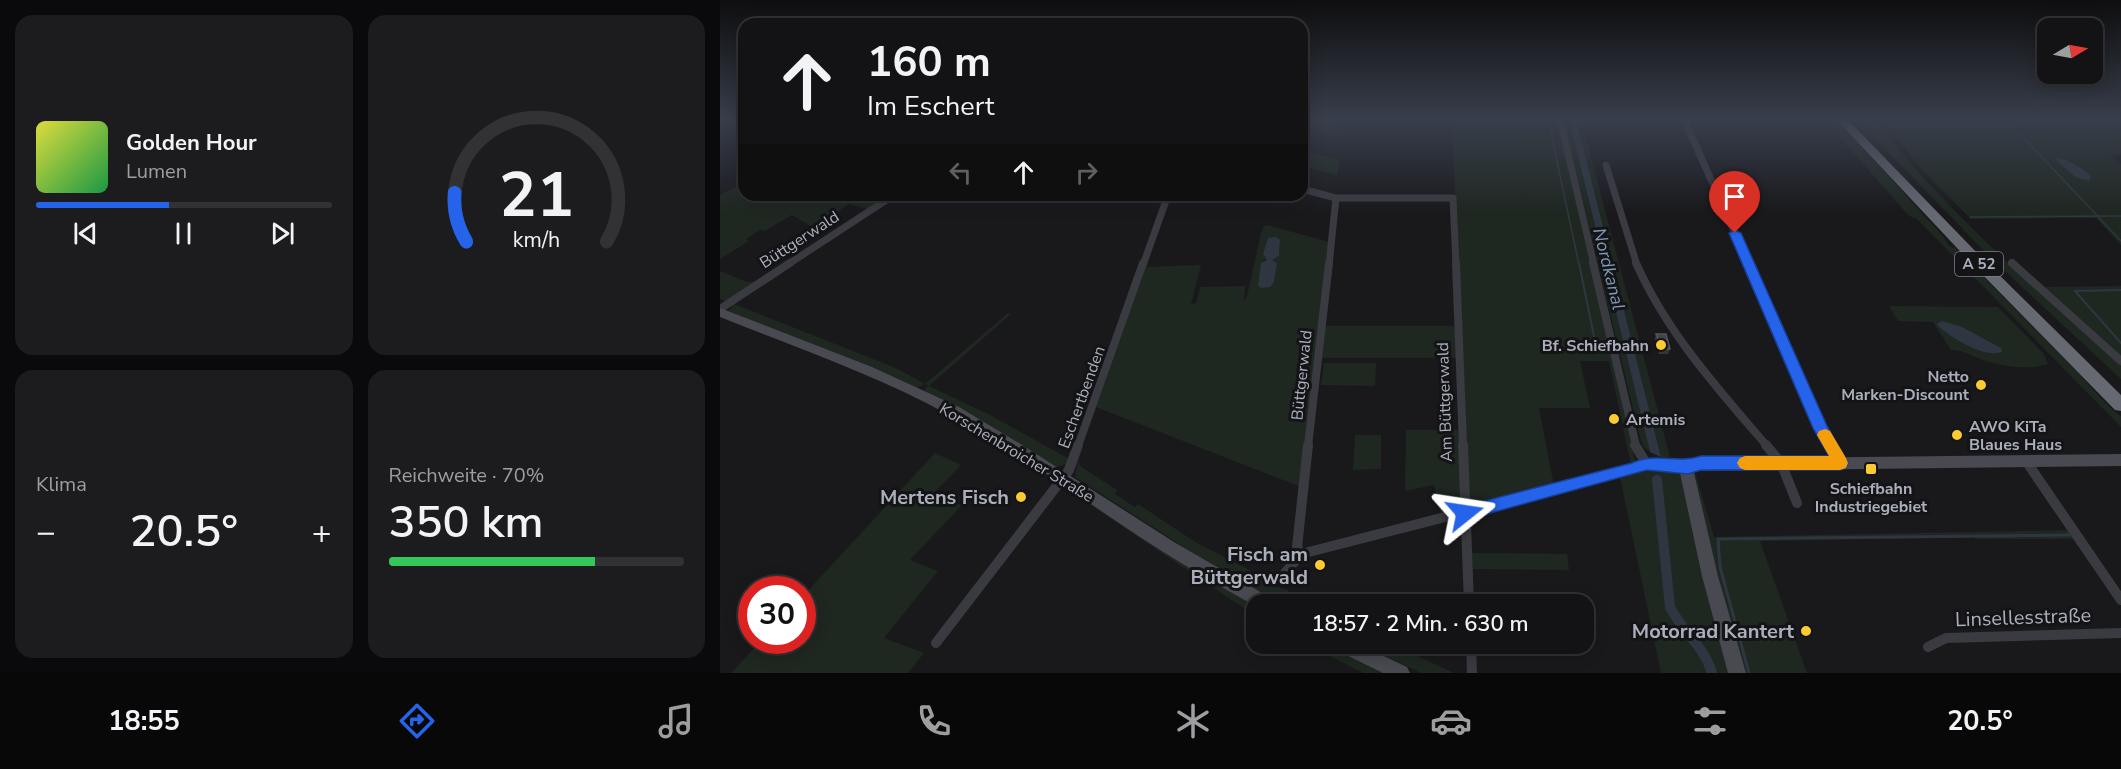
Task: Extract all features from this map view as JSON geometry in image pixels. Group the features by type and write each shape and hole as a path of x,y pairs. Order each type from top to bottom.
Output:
{"highway":[{"name":"A 52","path":"1871,150 1938,222 2121,405"},
{"name":"A 52","path":"1880,150 1948,222 2121,392"}],"main road":[{"name":"Korschenbroicher Straße","path":"720,310 915,392 973,422 1064,476 1178,552 1250,594"},
{"path":"1737,673 1692,499 1688,467 1701,463 2121,460"},
{"path":"1362,654 1401,673"}],"street":[{"path":"1567,150 1636,448 1646,464"},
{"path":"1698,150 1821,428 1840,463"},
{"path":"1606,165 1636,263 1650,295 1691,357 1781,463 1797,502"},
{"path":"1308,191 1336,198"},
{"name":"Am Büttgerwald","path":"1336,198 1453,198 1469,594"},
{"name":"Büttgerwald","path":"1301,554 1297,546 1336,198"},
{"name":"Büttgerwald","path":"720,310 885,201"},
{"name":"Eschertbenden","path":"936,643 1064,476 1075,458 1166,201"},
{"path":"2012,263 2121,361"},
{"path":"2026,460 2121,600"},
{"path":"1285,573 1301,554 1646,464 1688,467"},
{"name":"Linsellesstraße","path":"1928,647 1946,638 2121,633"},
{"path":"1471,654 1472,673"}],"shaded area":[{"path":"1453,150 1564,150 1635,461 1631,465 1609,361 1580,361 1590,408 1539,408 1554,486 1467,506"},
{"path":"1571,150 1577,150 1650,452 1643,446"},
{"path":"1584,150 1589,150 1670,457 1661,457"},
{"path":"1852,150 1865,150 1943,236 1949,246 1955,248 2121,416 2121,427 1917,219 1909,216"},
{"path":"1887,150 1899,150 1960,216 2023,277 2121,364 2121,379 1991,258"},
{"path":"1906,150 2121,150 2121,154 2110,155 2121,165 2121,245 2096,218 1971,219 1921,169"},
{"path":"1308,152 1340,160 1337,175 1308,168"},
{"path":"738,185 738,201 880,201 867,209 849,204 814,228 792,215 765,231 760,230 746,239 749,241 720,259 720,195"},
{"path":"1264,226 1329,242 1301,487 1096,407 1145,267 1201,265 1191,304 1196,303 1200,287 1245,286 1244,301","holes":["1267,240 1280,245 1279,254 1272,259 1276,269 1274,282 1258,281 1263,261 1267,260 1264,256"]},
{"path":"720,271 747,282 756,282 726,301 720,299"},
{"path":"2121,286 2121,358 2041,287"},
{"path":"734,304 896,368 925,384 916,389 727,312"},
{"path":"1891,306 1998,307 2044,354 2048,364 2012,367 1986,361 1962,351 1951,350 1933,322 1898,321"},
{"path":"1008,313 1011,314 929,386 990,415 1071,460 1056,467 987,424 923,393 928,385 925,384"},
{"path":"1324,326 1456,326 1457,358 1320,358"},
{"path":"1324,363 1376,363 1375,386 1321,385"},
{"path":"1406,430 1459,430 1462,510 1441,515 1434,485 1405,491"},
{"path":"1355,435 1381,435 1381,469 1353,470"},
{"path":"935,453 961,465 934,493 962,505 910,560 938,571 884,638 924,653 908,673 731,673 749,654 816,654 816,582"},
{"path":"1078,459 1080,466 1117,490 1115,494 1135,507 1138,504 1197,543 1271,581 1277,587 1288,590 1288,594 1265,594 1190,551 1075,477"},
{"path":"1661,468 1677,472 1683,478 1731,673 1661,673 1620,477"},
{"path":"1694,469 1714,537 2069,530 2074,539 1975,539 1974,537 1760,541 1807,673 1743,673 1693,478"},
{"path":"1064,487 1070,488 1246,598 1246,610"},
{"path":"1469,553 1567,554 1569,570 1470,569"},
{"path":"1326,654 1348,654 1385,673 1363,673"},
{"path":"1382,654 1413,654 1454,673 1421,673"}],"water":[{"path":"1577,150 1584,150 1661,457 1650,452"},
{"path":"2058,158 2083,170 2091,176 2089,181 2075,177 2055,159"},
{"path":"1276,237 1280,240 1279,256 1272,260 1277,263 1274,282 1270,287 1261,288 1258,285 1261,263 1267,260 1263,254 1268,238"},
{"path":"1942,321 1962,327 2001,348 2002,352 1986,352 1969,346 1940,328 1937,324"}],"building":[{"path":"1656,334 1666,334 1670,349 1661,349"}],"waterway":[{"path":"1555,150 1579,265"},
{"path":"2036,150 2098,216"},
{"path":"1970,217 2098,216"},
{"path":"2098,216 2121,241"},
{"path":"2098,216 2121,216"},
{"path":"1579,263 1596,346"},
{"path":"2121,290 2075,291 2121,343"},
{"name":"Nordkanal","path":"1657,480 1670,607 1704,655 1712,673"},
{"path":"1749,673 1720,567 1718,539 2069,535"}],"slow traffic":[{"path":"1745,463 1840,463 1825,435"}],"place":[{"name":"Bf. Schiefbahn","path":"1661,345"},
{"name":"Netto Marken-Discount","path":"1981,385"},
{"name":"Artemis","path":"1614,419"},
{"name":"AWO KiTa Blaues Haus","path":"1957,435"},
{"name":"Schiefbahn Industriegebiet","path":"1871,469"},
{"name":"Mertens Fisch","path":"1021,497"},
{"name":"Fisch am Büttgerwald","path":"1320,565"},
{"name":"Motorrad Kantert","path":"1806,631"}],"route":[{"path":"1465,513 1646,464 1688,467 1701,463 1840,463 1821,428 1735,233"}]}
